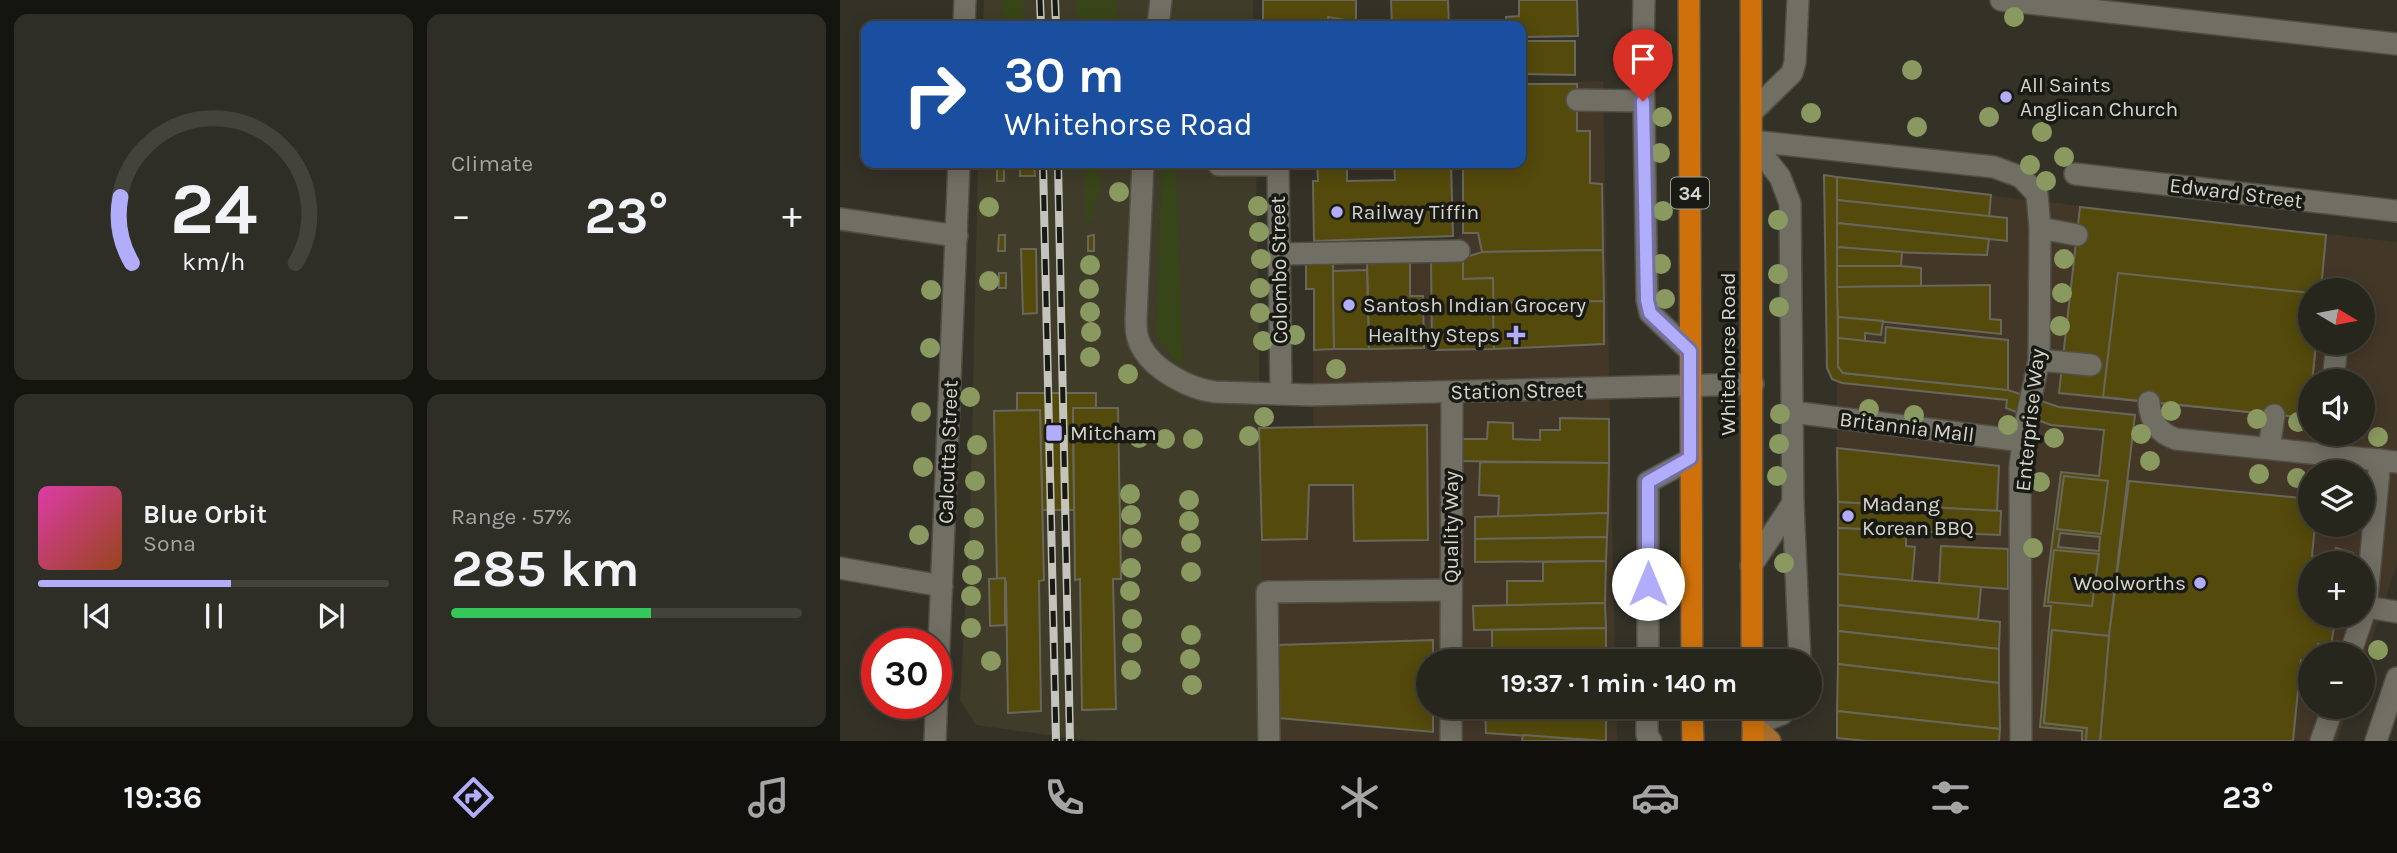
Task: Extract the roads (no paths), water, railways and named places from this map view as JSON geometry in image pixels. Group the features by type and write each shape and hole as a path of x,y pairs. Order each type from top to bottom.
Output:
{"highway":[{"name":"Whitehorse Road","path":"1689,0 1692,649"},
{"name":"Whitehorse Road","path":"1751,0 1754,384 1752,649"},
{"path":"1692,719 1693,741"}],"main road":[{"path":"1753,724 1770,741"}],"street":[{"path":"964,21 965,0"},
{"path":"1159,21 1161,0"},
{"name":"Whitehorse Road","path":"1644,0 1647,300 1650,313 1690,351"},
{"path":"1752,112 1792,73 1798,0"},
{"path":"2001,0 2397,44"},
{"path":"1577,100 1643,101"},
{"path":"1752,141 1780,177 1790,203 1793,503 1799,649"},
{"name":"Enterprise Way","path":"1752,141 1994,167 2021,177 2037,194 2040,228 2039,360 2020,467 2021,741"},
{"name":"Calcutta Street","path":"935,741 959,168"},
{"name":"Station Street","path":"1143,168 1136,318 1139,340 1149,356 1179,379 1204,390 1310,395 1754,384"},
{"name":"Colombo Street","path":"1278,168 1281,392"},
{"name":"Edward Street","path":"2076,174 2397,211"},
{"path":"840,219 957,236"},
{"path":"2040,228 2077,235"},
{"path":"1279,254 1459,251"},
{"path":"2039,360 2091,365"},
{"name":"Quality Way","path":"1451,649 1452,392"},
{"path":"2149,402 2150,413 2156,426 2165,435 2176,439 2269,448 2298,446"},
{"name":"Britannia Mall","path":"1792,412 2023,441"},
{"path":"2269,448 2274,415"},
{"path":"2332,446 2388,461 2374,551"},
{"path":"1648,649 1648,482 1690,458"},
{"path":"1751,566 1793,503"},
{"path":"840,569 942,586"},
{"path":"1269,741 1267,592 1451,590"},
{"path":"2375,608 2397,612"},
{"path":"2376,741 2396,687"},
{"path":"1451,719 1451,741"},
{"path":"1647,719 1647,734 1651,741"},
{"path":"2322,741 2329,719"}],"railway":[{"path":"1040,0 1041,21"},
{"path":"1055,0 1056,21"},
{"path":"1043,168 1056,741"},
{"path":"1058,168 1070,741"}],"place":[{"name":"All Saints Anglican Church","path":"2006,97"},
{"name":"Railway Tiffin","path":"1337,212"},
{"name":"Santosh Indian Grocery","path":"1349,305"},
{"name":"Healthy Steps","path":"1516,335"},
{"name":"Mitcham","path":"1054,433"},
{"name":"Madang Korean BBQ","path":"1848,516"},
{"name":"Woolworths","path":"2200,583"}]}
